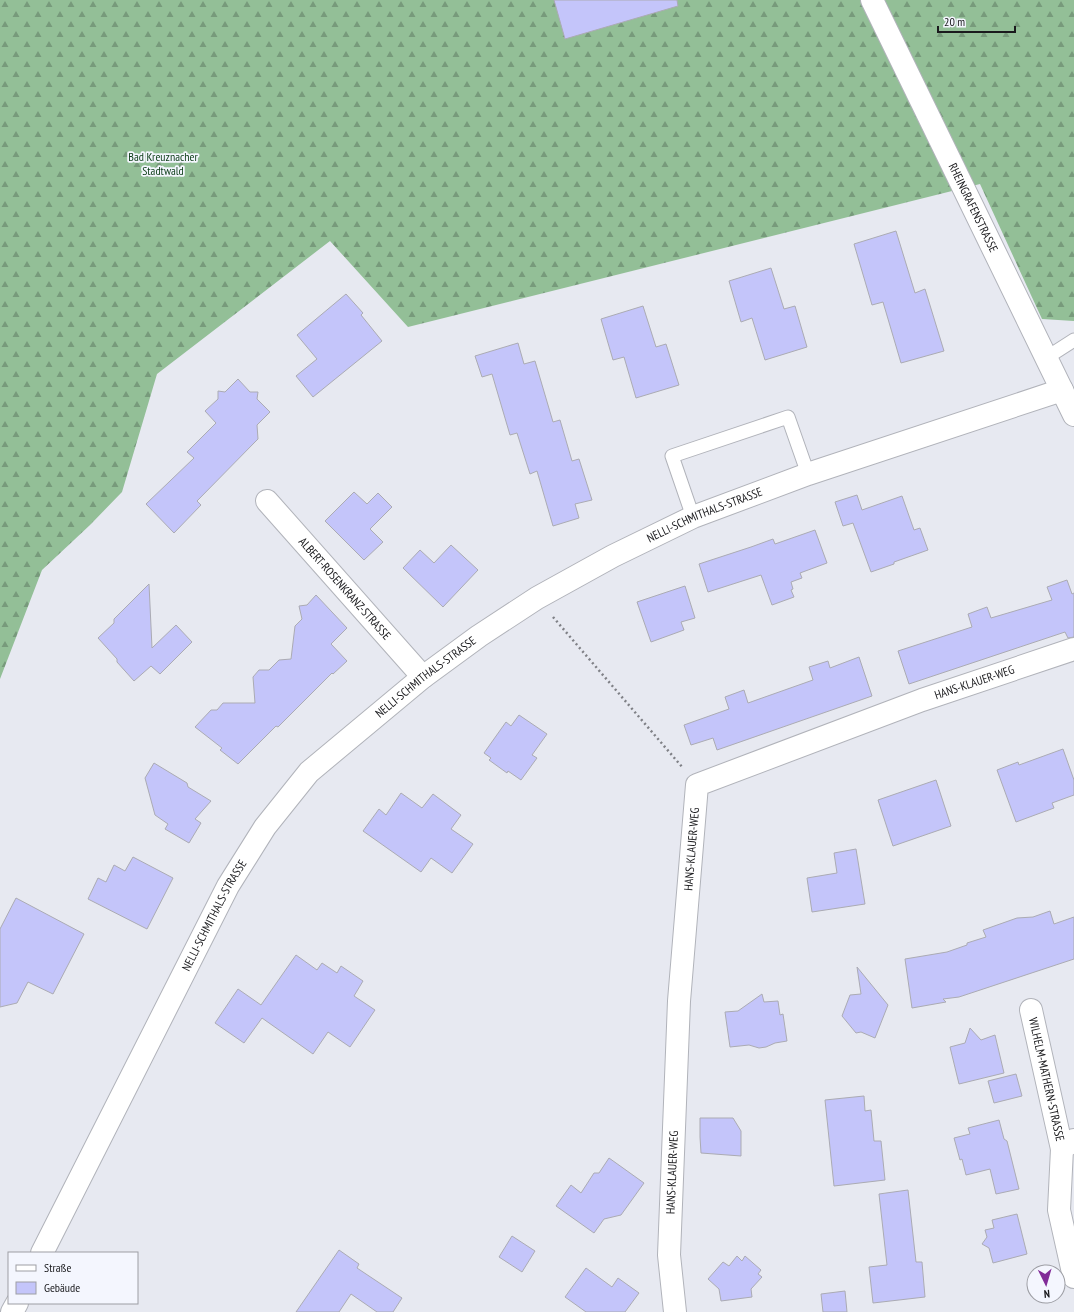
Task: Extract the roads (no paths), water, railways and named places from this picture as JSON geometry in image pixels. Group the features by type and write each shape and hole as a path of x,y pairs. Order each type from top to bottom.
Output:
{"street":[{"name":"RHEINGRAFENSTRASSE","path":"872,0 1074,415"},
{"name":"NELLI-SCHMITHALS-STRASSE","path":"43,1252 228,886 265,827 310,772 423,677 479,636 537,598 613,556 693,516 808,474 1062,390"},
{"name":"ALBERT-ROSENKRANZ-STRASSE","path":"267,500 423,677"},
{"name":"HANS-KLAUER-WEG","path":"676,1312 669,1255 679,1001 698,785 922,700 1074,649"},
{"name":"WILHELM-MATHERN-STRASSE","path":"1031,1010 1068,1144 1059,1210 1074,1277"}],"lane":[{"path":"1046,358 1074,340"},
{"path":"693,516 672,456 788,417 808,474"}],"park label":[{"name":"Bad Kreuznacher Stadtwald","path":"163,164"}]}
